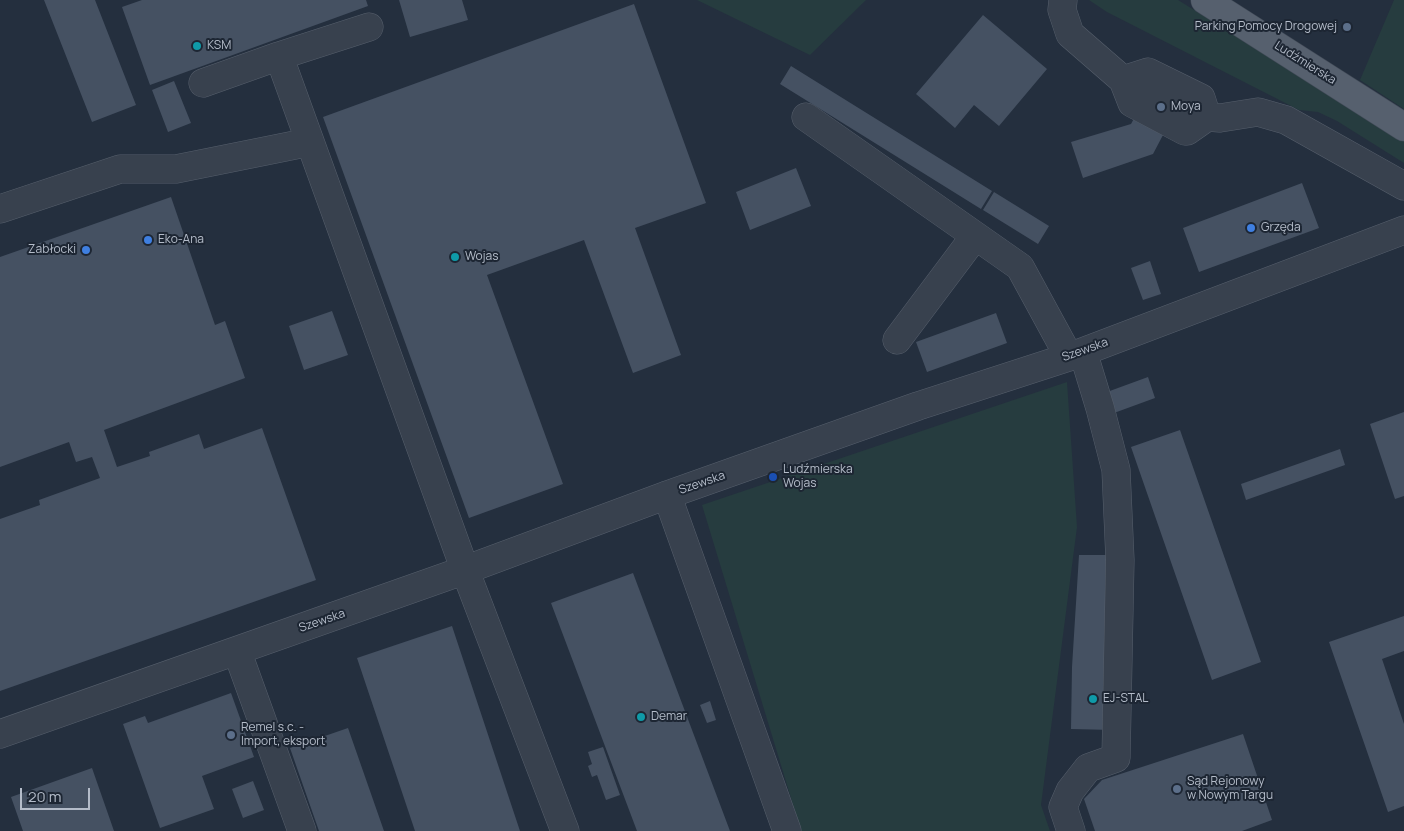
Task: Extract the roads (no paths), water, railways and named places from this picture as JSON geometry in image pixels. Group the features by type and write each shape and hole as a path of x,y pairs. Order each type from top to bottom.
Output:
{"main road":[{"name":"Ludźmierska","path":"1204,0 1404,127"}],"lane":[{"path":"1062,0 1062,10 1070,34 1123,80 1132,103 1185,131 1188,131 1207,117 1220,118 1258,112 1286,120 1404,186"},
{"path":"203,83 369,27"},
{"path":"280,56 465,570 565,831"},
{"path":"1123,80 1148,72 1201,98 1207,117"},
{"path":"806,117 1020,267 1076,354 1100,408 1116,470 1120,560 1116,758 1088,768 1070,791 1063,807 1071,831"},
{"path":"0,209 120,169 176,169 310,142"},
{"name":"Szewska","path":"0,734 465,570 918,406 1076,354 1404,230"},
{"path":"897,340 975,236"},
{"path":"667,496 787,831"},
{"path":"237,651 302,831"}],"place":[{"name":"Parking Pomocy Drogowej","path":"1347,27"},
{"name":"KSM","path":"197,46"},
{"name":"Moya","path":"1161,107"},
{"name":"Grzęda","path":"1251,228"},
{"name":"Eko-Ana","path":"148,240"},
{"name":"Zabłocki","path":"86,250"},
{"name":"Wojas","path":"455,257"},
{"name":"Ludźmierska Wojas","path":"773,477"},
{"name":"EJ-STAL","path":"1093,699"},
{"name":"Demar","path":"641,717"},
{"name":"Remel s.c. - Import, eksport","path":"231,735"},
{"name":"Sąd Rejonowy w Nowym Targu","path":"1177,789"}]}
